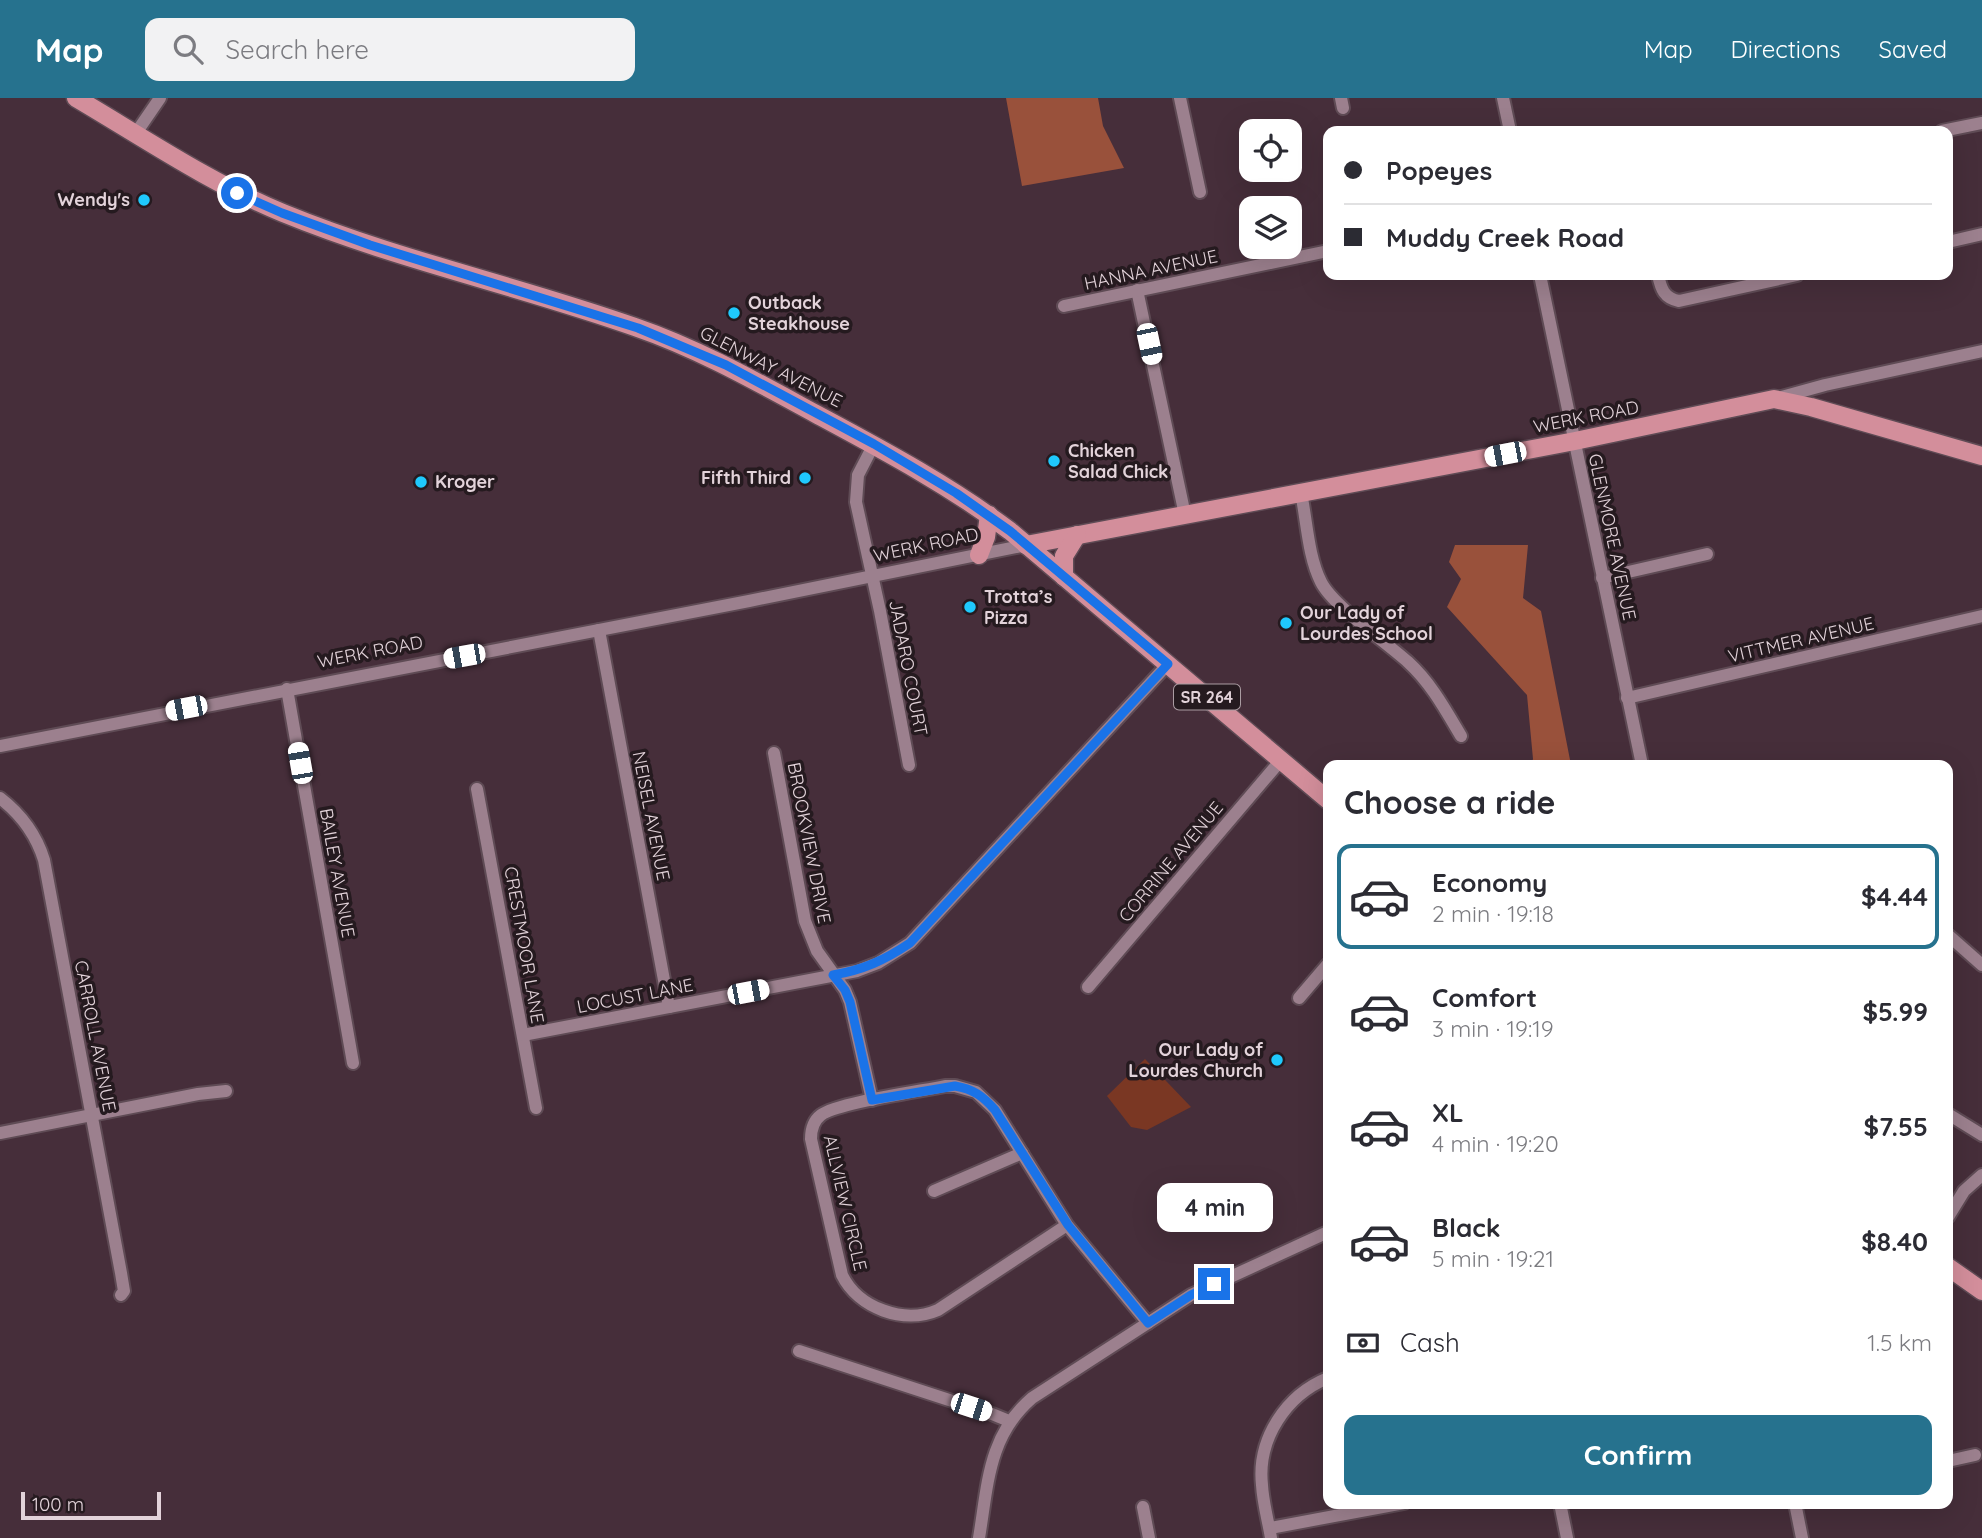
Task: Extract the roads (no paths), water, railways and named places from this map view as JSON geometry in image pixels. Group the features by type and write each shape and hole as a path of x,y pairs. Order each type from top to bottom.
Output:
{"main road":[{"name":"GLENWAY AVENUE","path":"76,98 212,179 282,213 370,245 597,314 683,346 726,365 874,444 989,515 1323,796"},
{"name":"WERK ROAD","path":"1026,545 1575,441 1774,399"},
{"path":"1774,399 1982,456"},
{"path":"979,555 986,537 989,515"},
{"path":"1064,577 1064,556 1077,535"},
{"path":"1953,1270 1982,1290"}],"street":[{"path":"136,133 160,98"},
{"path":"1180,98 1200,192"},
{"path":"1503,98 1509,126"},
{"path":"1953,129 1982,123"},
{"path":"1953,241 1982,234"},
{"name":"HANNA AVENUE","path":"1063,306 1323,252"},
{"name":"GLENMORE AVENUE","path":"1541,280 1641,760"},
{"path":"1659,280 1663,292 1679,301 1774,280"},
{"path":"1137,290 1185,515"},
{"name":"WERK ROAD","path":"1774,399 1825,385 1982,351"},
{"name":"JADARO COURT","path":"874,444 864,459 855,494 909,765"},
{"path":"1301,494 1314,560 1322,584 1329,594 1425,680 1461,736"},
{"name":"WERK ROAD","path":"0,746 1026,545"},
{"path":"1602,578 1707,554"},
{"name":"VITTMER AVENUE","path":"1628,698 1982,616"},
{"name":"NEISEL AVENUE","path":"599,630 669,1007"},
{"name":"LOCUST LANE","path":"523,1035 858,971 878,964 910,943 1168,664"},
{"name":"BAILEY AVENUE","path":"287,689 354,1063"},
{"name":"BROOKVIEW DRIVE","path":"774,753 805,921 817,951 845,990 850,1002 872,1100"},
{"name":"CORRINE AVENUE","path":"1088,987 1281,760"},
{"name":"CRESTMOOR LANE","path":"477,789 536,1108"},
{"name":"CARROLL AVENUE","path":"0,798 27,823 44,860 121,1273 124,1291 121,1295"},
{"path":"1953,939 1982,965"},
{"path":"1299,998 1323,970"},
{"name":"ALLVIEW CIRCLE","path":"1068,1225 930,1313 910,1316 897,1314 862,1301 847,1285 842,1275 811,1131 815,1121 827,1111 945,1086 967,1088 985,1099 995,1110 1068,1225 1148,1323"},
{"path":"0,1133 198,1094 226,1091"},
{"path":"1953,1117 1982,1135"},
{"path":"934,1191 1022,1153"},
{"path":"1953,1209 1964,1191 1982,1175"},
{"path":"979,1538 995,1452 1009,1421 1032,1398 1191,1295 1323,1233"},
{"path":"799,1351 1009,1421"},
{"path":"1323,1381 1294,1399 1277,1420 1269,1437 1261,1483 1271,1533 1377,1509"},
{"path":"1953,1460 1975,1455"},
{"path":"1143,1507 1149,1538"},
{"path":"1561,1509 1567,1538"},
{"path":"1796,1509 1802,1538"}],"place":[{"name":"Wendy's","path":"144,200"},
{"name":"Outback Steakhouse","path":"734,313"},
{"name":"Chicken Salad Chick","path":"1054,461"},
{"name":"Fifth Third","path":"805,478"},
{"name":"Kroger","path":"421,482"},
{"name":"Trotta’s Pizza","path":"970,607"},
{"name":"Our Lady of Lourdes School","path":"1286,623"},
{"name":"Our Lady of Lourdes Church","path":"1277,1060"}]}
